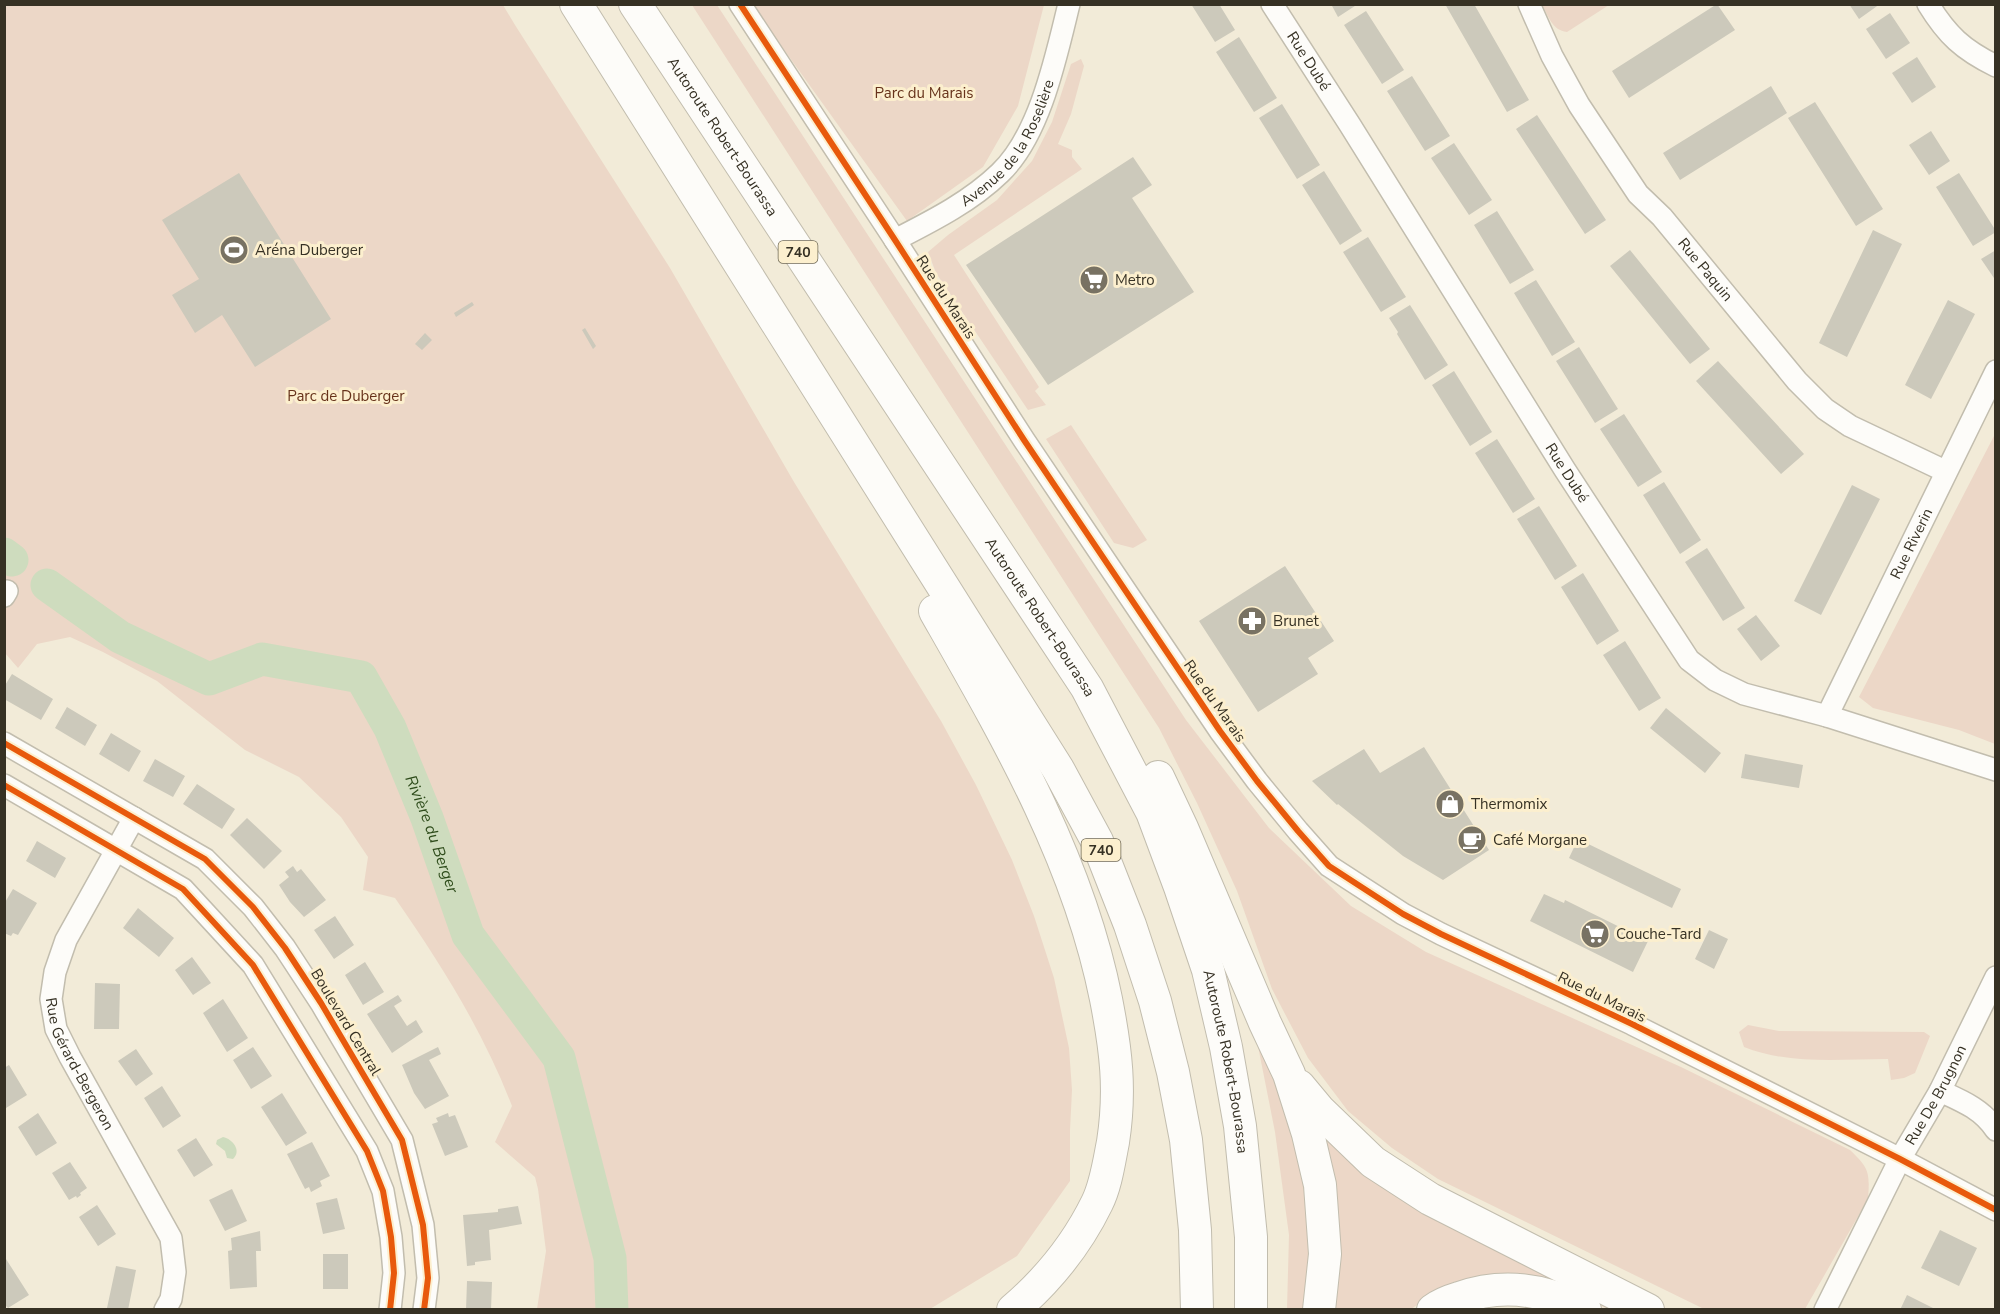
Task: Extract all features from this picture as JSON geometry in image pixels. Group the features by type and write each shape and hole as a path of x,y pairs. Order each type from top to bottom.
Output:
{"highway":[{"name":"740","path":"576,4 1058,769 1097,841 1130,925 1155,1001 1173,1072 1186,1140 1194,1219 1197,1310"},
{"name":"Autoroute Robert-Bourassa","path":"635,4 1087,688 1152,812 1208,970 1226,1047 1240,1126 1251,1237 1251,1310"},
{"path":"855,446 921,587 1015,753 1052,831 1080,900 1101,974 1112,1029 1117,1070 1118,1111 1109,1164 1098,1202 1065,1255 1034,1292 1013,1310"},
{"path":"1087,688 1139,741 1158,776 1289,1074 1308,1134 1320,1185 1325,1254 1319,1310"},
{"path":"1289,1074 1318,1110 1373,1162 1430,1199 1648,1310"},
{"path":"1434,1310 1441,1304 1472,1294 1511,1288 1541,1292 1572,1302 1585,1310"}],"street":[{"name":"Rue du Marais","path":"740,4 896,240 1024,440 1220,731 1264,789 1329,866 1403,914 1441,934 1632,1024 1900,1159 1995,1210"},
{"name":"Avenue de la Roselière","path":"896,240 978,192 1001,172 1019,150 1035,117 1056,57 1069,4"},
{"name":"Rue Dubé","path":"1272,4 1565,470 1689,660 1715,680 1744,694 1827,717 1995,770"},
{"name":"Rue Paquin","path":"1529,4 1552,56 1579,105 1638,194 1662,217 1797,381 1825,409 1850,426 1945,471"},
{"path":"1928,4 1939,22 1958,43 1995,66"},
{"name":"Rue Riverin","path":"1827,717 1995,371"},
{"name":"Boulevard Central","path":"4,743 205,859 253,907 285,948 327,1012 402,1140 423,1225 428,1278 424,1310"},
{"path":"4,784 183,889 253,965 367,1151 383,1191 391,1237 394,1273 390,1310"},
{"name":"Rue Gérard-Bergeron","path":"134,818 66,940 55,972 51,999 56,1029 70,1057 171,1238 176,1272 171,1299 165,1310"},
{"name":"Rue De Brugnon","path":"1825,1310 1900,1159 1940,1091 1995,977"},
{"path":"1940,1091 1974,1107 1995,1130"}],"green space":[{"name":"Parc de Duberger","path":"4,5 503,5 670,268 794,482 941,721 976,785 1012,860 1034,916 1054,978 1069,1048 1072,1090 1070,1181 1017,1256 930,1309 537,1309 546,1251 538,1189 535,1177 495,1142 512,1106 501,1078 460,999 395,898 363,890 368,857 341,817 299,777 245,750 157,681 103,652 70,637 37,644 18,668 5,653"},
{"path":"692,5 717,5 1186,720 1269,828 1351,906 1426,952 1681,1067 1850,1150 1861,1161 1868,1176 1868,1199 1805,1309 1704,1309 1438,1179 1392,1148 1348,1111 1308,1058 1272,989 1237,891 1197,803 1159,728"},
{"name":"Parc du Marais","path":"752,5 1044,5 1018,106 983,167 907,221"},
{"path":"1542,5 1609,5 1567,32 1554,26"},
{"path":"1081,59 1084,66 1071,114 1058,144 1072,150 1072,157 1082,169 954,255 1039,387 1035,391 1046,405 1028,410 936,273 928,252 997,200 1032,161 1052,122 1071,64"},
{"path":"1071,425 1147,540 1133,548 1114,543 1046,439"},
{"path":"1995,434 1995,744 1959,730 1873,708 1859,697"},
{"path":"1748,1025 1779,1031 1924,1032 1930,1036 1915,1073 1891,1080 1888,1059 1797,1059 1761,1053 1744,1047 1739,1032"},
{"path":"1254,1026 1317,1177 1314,1309 1287,1309 1289,1235 1275,1132"},
{"path":"1324,1133 1632,1309 1608,1309 1564,1289 1434,1294 1411,1309 1328,1309"}],"shaded area":[{"path":"223,1137 235,1146 237,1152 233,1159 227,1158 225,1151 216,1144 217,1140"}],"building":[{"path":"1191,4 1219,4 1235,30 1215,42"},
{"path":"1331,4 1358,4 1338,17"},
{"path":"1445,4 1474,4 1529,100 1507,112"},
{"path":"1717,4 1735,30 1629,98 1612,71"},
{"path":"1849,4 1880,4 1859,19"},
{"path":"1366,11 1404,70 1382,84 1344,25"},
{"path":"1890,13 1910,43 1886,59 1866,29"},
{"path":"1239,37 1277,98 1254,112 1216,52"},
{"path":"1917,57 1936,87 1912,103 1892,73"},
{"path":"1412,76 1450,136 1425,151 1387,91"},
{"path":"1771,86 1787,113 1680,180 1663,153"},
{"path":"1815,102 1883,209 1856,226 1788,118"},
{"path":"1282,104 1320,165 1297,179 1259,118"},
{"path":"1537,115 1606,220 1585,234 1516,129"},
{"path":"1931,131 1950,161 1929,175 1909,145"},
{"path":"1454,143 1492,200 1469,215 1431,158"},
{"path":"1133,157 1152,185 1132,198 1194,292 1048,385 966,265"},
{"path":"1324,171 1362,231 1340,245 1302,185"},
{"name":"Aréna Duberger","path":"239,173 331,319 255,367 222,315 195,333 172,295 199,279 162,220"},
{"path":"1959,173 1996,231 1973,246 1936,187"},
{"path":"1497,211 1534,270 1510,284 1474,225"},
{"path":"1873,230 1902,244 1847,357 1819,343"},
{"path":"1368,237 1406,297 1381,312 1343,252"},
{"path":"1630,250 1710,349 1690,364 1610,266"},
{"path":"1996,250 1996,281 1981,259"},
{"path":"1536,280 1575,342 1552,356 1514,293"},
{"path":"1948,300 1975,314 1931,399 1905,385"},
{"path":"472,302 474,305 456,317 454,313"},
{"path":"1410,305 1448,365 1425,380 1389,318"},
{"path":"585,328 596,346 593,349 582,330"},
{"path":"425,333 432,340 422,350 415,344"},
{"path":"1579,347 1618,409 1595,423 1556,361"},
{"path":"1718,361 1804,454 1781,474 1696,381"},
{"path":"1454,371 1492,432 1470,446 1432,385"},
{"path":"1624,414 1662,472 1638,487 1600,429"},
{"path":"1497,439 1535,499 1513,513 1475,453"},
{"path":"1664,482 1701,540 1680,554 1643,495"},
{"path":"1852,485 1880,499 1821,615 1794,601"},
{"path":"1539,506 1577,566 1555,580 1517,519"},
{"path":"1707,548 1745,608 1723,621 1685,562"},
{"path":"1285,566 1334,641 1308,658 1318,674 1258,712 1199,621"},
{"path":"1583,573 1619,631 1597,645 1561,587"},
{"path":"1756,615 1780,646 1761,661 1737,629"},
{"path":"1625,641 1661,698 1639,711 1603,655"},
{"path":"12,674 53,699 41,720 4,699 4,687"},
{"path":"67,707 97,725 85,746 55,728"},
{"path":"1666,708 1721,753 1705,773 1650,728"},
{"path":"111,733 141,751 129,772 99,754"},
{"path":"1424,747 1489,850 1443,880 1403,856 1337,805 1312,781 1364,749 1380,773"},
{"path":"1745,754 1803,765 1799,788 1741,778"},
{"path":"155,759 185,776 173,797 143,781"},
{"path":"197,784 235,809 222,829 183,804"},
{"path":"247,818 282,851 264,869 230,835"},
{"path":"1578,839 1681,889 1672,908 1569,858"},
{"path":"37,841 66,858 55,878 26,861"},
{"path":"293,866 297,872 301,869 326,900 304,917 279,885 289,877 285,872"},
{"path":"13,889 37,903 18,935 13,933 11,936 4,933 4,904"},
{"path":"1544,894 1564,903 1565,900 1648,941 1633,972 1530,921"},
{"path":"138,908 174,938 159,957 123,928"},
{"path":"335,916 354,945 334,959 314,930"},
{"path":"1709,930 1728,939 1714,969 1695,959"},
{"path":"192,957 211,983 193,995 175,970"},
{"path":"365,962 384,992 363,1005 345,975"},
{"path":"95,983 120,984 119,1029 94,1029"},
{"path":"398,995 402,1001 394,1006 407,1026 416,1020 423,1032 392,1053 367,1014"},
{"path":"223,999 248,1038 227,1052 203,1013"},
{"path":"253,1047 272,1076 251,1089 233,1060"},
{"path":"438,1047 441,1054 429,1060 449,1096 425,1109 414,1093 402,1065"},
{"path":"136,1049 153,1074 136,1086 118,1061"},
{"path":"9,1065 27,1095 6,1108 4,1105 4,1068"},
{"path":"162,1086 181,1116 163,1128 144,1098"},
{"path":"282,1093 307,1133 286,1146 261,1107"},
{"path":"38,1113 57,1143 36,1156 18,1127"},
{"path":"448,1113 449,1117 455,1115 468,1147 445,1156 432,1124 438,1122 436,1118"},
{"path":"196,1138 213,1165 194,1177 177,1150"},
{"path":"312,1142 330,1176 320,1181 322,1186 311,1192 309,1187 305,1189 287,1154"},
{"path":"70,1162 87,1188 77,1198 76,1196 69,1200 52,1173"},
{"path":"232,1189 247,1221 225,1231 209,1200"},
{"path":"337,1198 345,1229 323,1234 316,1203"},
{"path":"97,1205 116,1234 98,1246 79,1217"},
{"path":"518,1206 522,1224 489,1230 491,1260 475,1262 475,1265 467,1266 463,1215 498,1212 498,1209"},
{"path":"1940,1230 1977,1248 1959,1286 1921,1268"},
{"path":"260,1231 261,1251 256,1251 257,1287 230,1289 228,1251 232,1250 231,1238"},
{"path":"323,1254 348,1254 348,1289 323,1289"},
{"path":"6,1259 29,1295 8,1308 4,1304 4,1261"},
{"path":"116,1266 136,1270 128,1310 107,1308"},
{"path":"467,1281 492,1282 491,1310 466,1310"},
{"path":"1907,1295 1937,1310 1900,1310"}],"waterway":[{"name":"Rivière du Berger","path":"4,554 12,560"},
{"name":"Rivière du Berger","path":"47,585 120,637 209,679 262,659 361,677 390,728 427,818 468,935 559,1058 610,1258 612,1310"}],"cycle path":[{"path":"740,4 1024,440 1220,731 1257,781 1329,866 1403,914 1441,934 1632,1024 1996,1210"},
{"path":"4,743 205,859 253,907 285,948 321,1003 402,1140 423,1225 428,1278 424,1310"},
{"path":"4,785 183,889 253,965 367,1151 383,1191 391,1237 394,1273 390,1310"}],"place":[{"name":"Aréna Duberger","path":"234,250"},
{"name":"Metro","path":"1094,280"},
{"name":"Brunet","path":"1252,621"},
{"name":"Thermomix","path":"1450,804"},
{"name":"Café Morgane","path":"1472,840"},
{"name":"Couche-Tard","path":"1595,934"}]}
